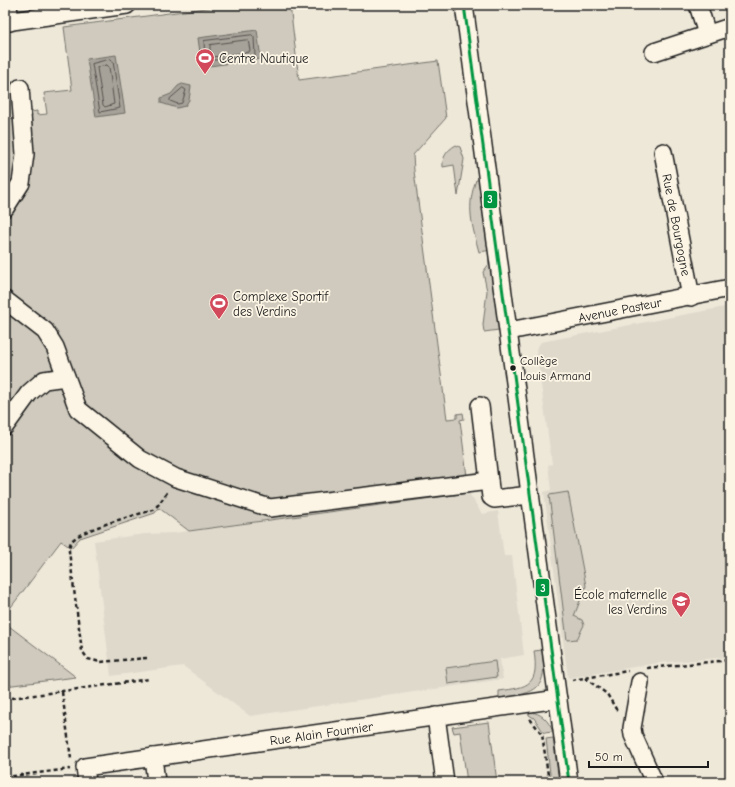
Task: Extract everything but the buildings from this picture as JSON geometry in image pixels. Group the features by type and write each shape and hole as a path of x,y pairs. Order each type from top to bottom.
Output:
{"street":[{"path":"8,5 8,22 127,5"},
{"path":"464,5 569,782"},
{"path":"698,5 707,34"},
{"path":"654,52 730,27"},
{"path":"5,208 21,183 25,154 20,88"},
{"name":"Rue de Bourgogne","path":"663,152 691,296"},
{"name":"Avenue Pasteur","path":"509,331 730,288"},
{"path":"5,300 45,331 55,347 78,409 140,460 176,478 270,508 488,481"},
{"path":"5,426 29,393 39,384 44,380 66,376"},
{"path":"480,406 491,497 494,500 530,495"},
{"path":"640,682 633,735 654,782"},
{"name":"Rue Alain Fournier","path":"81,772 153,757 558,699"},
{"path":"436,716 445,782"},
{"path":"153,757 156,782"}],"path":[{"path":"147,658 100,662 88,659 82,651 69,551 71,542 78,536 92,529 153,510 159,504 176,478"},
{"path":"584,678 607,694 616,709 635,713"},
{"path":"5,699 150,679"},
{"path":"5,777 81,772 62,692"},
{"path":"528,717 542,734 549,782"}],"shaded area":[{"name":"Complexe Sportif des Verdins","path":"229,5 290,5 299,80 438,61 446,118 413,155 414,171 447,419 457,418 457,414 463,413 464,419 460,420 469,493 189,531 159,508 155,513 80,538 71,548 61,541 5,615 5,119 32,116 31,112 37,111 37,115 47,114 44,93 72,90 64,27"},
{"path":"456,145 460,147 464,159 458,196 454,165 443,167 443,160 446,154"},
{"path":"476,180 479,180 486,236 492,250 479,252 471,216 471,199"},
{"path":"493,257 491,273 499,330 484,332 483,325 487,291 483,272 489,264 489,258"},
{"path":"730,306 730,657 658,663 568,678 544,492 551,490 548,465 552,464 536,349 541,342"},
{"path":"568,492 586,586 574,616 582,620 584,625 577,639 567,640 549,495"},
{"path":"469,493 482,514 498,511 504,556 512,556 524,655 500,659 503,679 250,716 183,666 111,676 94,541 145,534 174,533"},
{"path":"5,623 76,677 5,686"},
{"path":"542,650 543,673 541,681 537,687 523,694 501,698 499,697 499,691 525,686 530,682 535,671 534,651"},
{"path":"495,661 497,677 448,684 446,668"},
{"path":"529,712 541,715 549,724 553,732 544,733 534,718 529,715"},
{"path":"489,722 497,782 467,782 460,732 454,733 452,727"},
{"path":"553,738 559,782 551,782 546,739"}],"water":[{"path":"257,30 261,59 202,67 198,38"},
{"path":"116,55 125,113 96,117 87,59"},
{"path":"182,84 191,86 189,100 185,106 177,108 161,103 161,98 171,94 178,86"}],"transit line":[{"name":"3","path":"464,5 569,782"}],"place":[{"name":"Centre Nautique","path":"205,75"},
{"name":"Complexe Sportif des Verdins","path":"219,320"},
{"name":"Collège Louis Armand","path":"513,368"},
{"name":"École maternelle les Verdins","path":"681,618"}]}
